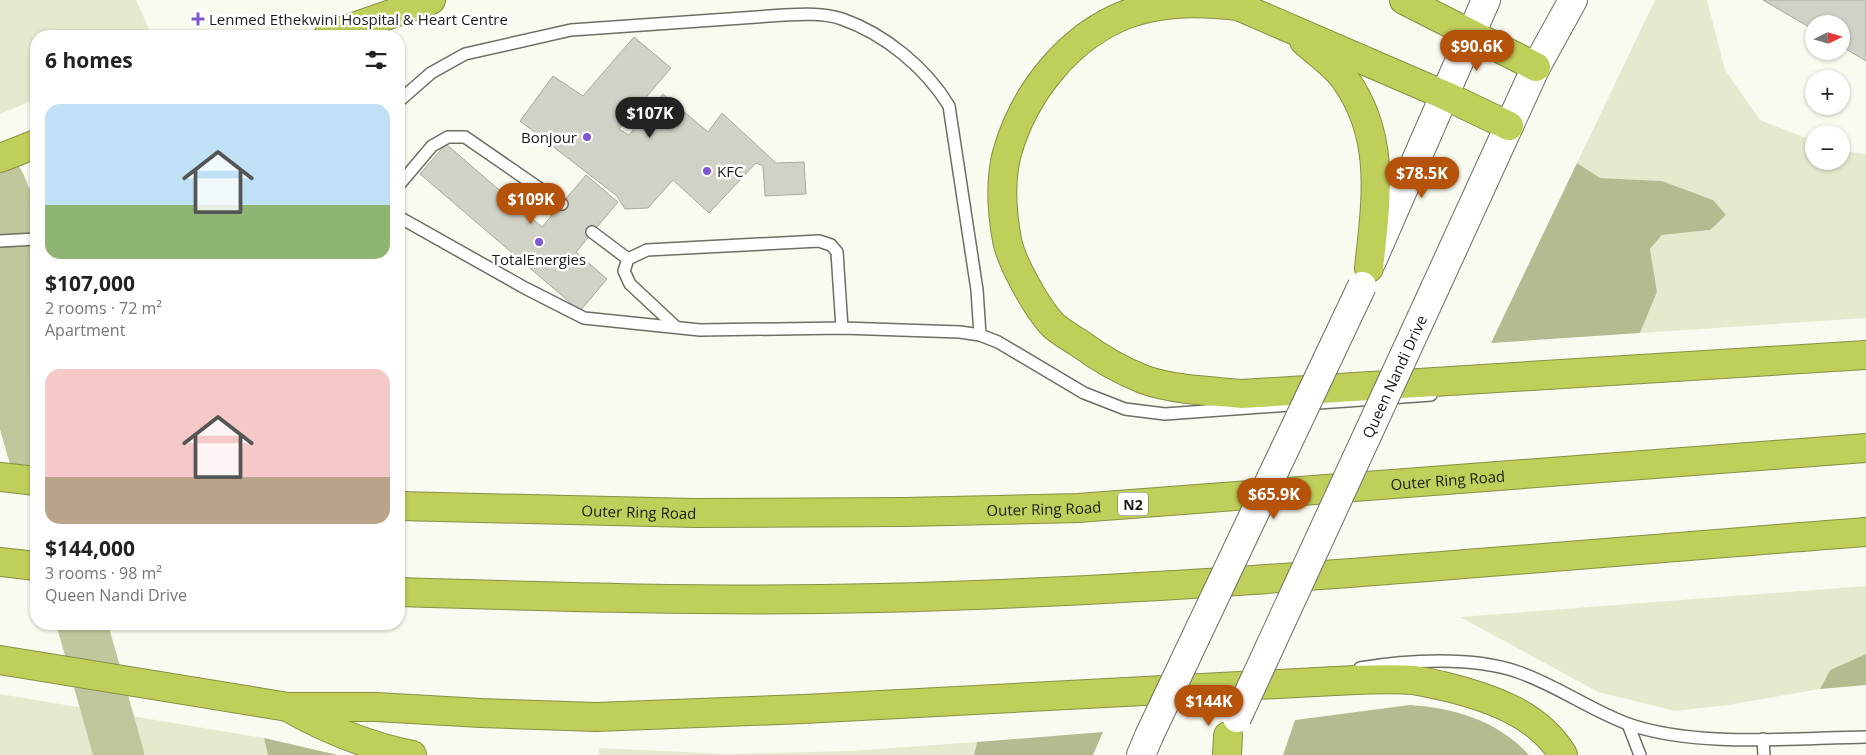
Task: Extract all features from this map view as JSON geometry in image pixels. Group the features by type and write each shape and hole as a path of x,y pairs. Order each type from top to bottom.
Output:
{"highway":[{"path":"345,30 431,0"},
{"path":"1404,0 1536,67"},
{"path":"1509,126 1286,25 1238,6 1207,2 1167,4 1129,14 1098,30 1068,51 1042,80 1021,116 1007,154 1002,201 1007,242 1026,284 1052,324 1094,354 1145,380 1193,390 1242,394 1866,355"},
{"path":"1286,25 1344,77 1362,111 1373,144 1377,176 1365,277"},
{"path":"0,158 30,146"},
{"name":"Outer Ring Road","path":"405,506 694,513 904,512 1078,508 1866,448"},
{"path":"0,478 30,480"},
{"path":"405,592 516,596 876,598 1080,590 1160,586 1866,532"},
{"path":"0,562 30,565"},
{"path":"0,660 288,708 376,707 481,713 596,716 804,709 1260,684 1414,680 1464,691 1500,704 1523,715 1544,732 1564,755"},
{"path":"288,708 328,730 382,749 412,755"}],"main road":[{"path":"1145,746 1365,277 1470,32 1486,0"},
{"name":"Queen Nandi Drive","path":"1228,741 1536,67 1573,0"}],"lane":[{"path":"405,96 431,73 465,54 571,30 784,14 817,14 842,19 874,35 905,54 940,93 948,106 976,290 980,335"},
{"path":"405,178 432,146 448,137 465,137 562,204"},
{"path":"405,220 525,288 584,318 676,327 732,330 842,328 960,332 980,335 998,342 1084,393 1125,409 1143,412 1166,414 1391,400 1650,369"},
{"path":"592,232 628,260"},
{"path":"0,241 30,239"},
{"path":"676,327 630,284 624,271 628,260 647,250 796,241 826,242 834,248 838,260 842,328"},
{"path":"1260,684 1375,666 1475,663 1517,672 1628,724 1704,738 1866,737"},
{"path":"1628,724 1640,755"},
{"path":"1763,739 1764,755"}],"green space":[{"path":"0,0 136,0 149,30 30,30 30,102 0,114"},
{"path":"1655,0 1707,0 1725,70 1760,120 1805,138 1805,170 1850,170 1850,152 1866,154 1866,318 1640,333 1657,292 1650,249 1662,235 1710,230 1713,200 1662,181 1600,178 1577,163"},
{"path":"1577,163 1600,178 1662,181 1713,200 1726,215 1710,230 1662,235 1650,249 1657,292 1640,333 1491,343"},
{"path":"1866,586 1866,654 1830,670 1820,689 1728,705 1675,711 1598,692 1460,617"},
{"path":"1866,654 1866,685 1820,689 1830,670"},
{"path":"0,694 264,738 268,755 0,755"},
{"path":"1410,705 1443,709 1475,718 1504,733 1529,755 1283,755 1295,720"},
{"path":"1103,732 1093,755 974,755 977,742"},
{"path":"264,738 338,755 268,755"},
{"path":"977,742 974,755 598,755 600,748 726,754 850,751"}],"building":[{"path":"1763,0 1866,0 1866,61 1850,51 1850,15 1805,15 1805,25"},
{"path":"634,37 671,68 619,129 629,135 663,94 708,132 722,113 776,163 804,162 806,194 765,196 763,166 756,163 709,213 673,180 648,208 625,209 617,196 520,121 553,76 583,96"},
{"path":"446,144 542,227 586,175 618,202 576,252 607,279 580,311 420,174"}],"waterway":[{"path":"0,183 9,205 23,419 30,443"},
{"path":"84,630 119,755"}],"place":[{"name":"Lenmed Ethekwini Hospital & Heart Centre","path":"198,19"},
{"name":"Bonjour","path":"587,137"},
{"name":"KFC","path":"707,171"},
{"name":"TotalEnergies","path":"539,242"}]}
